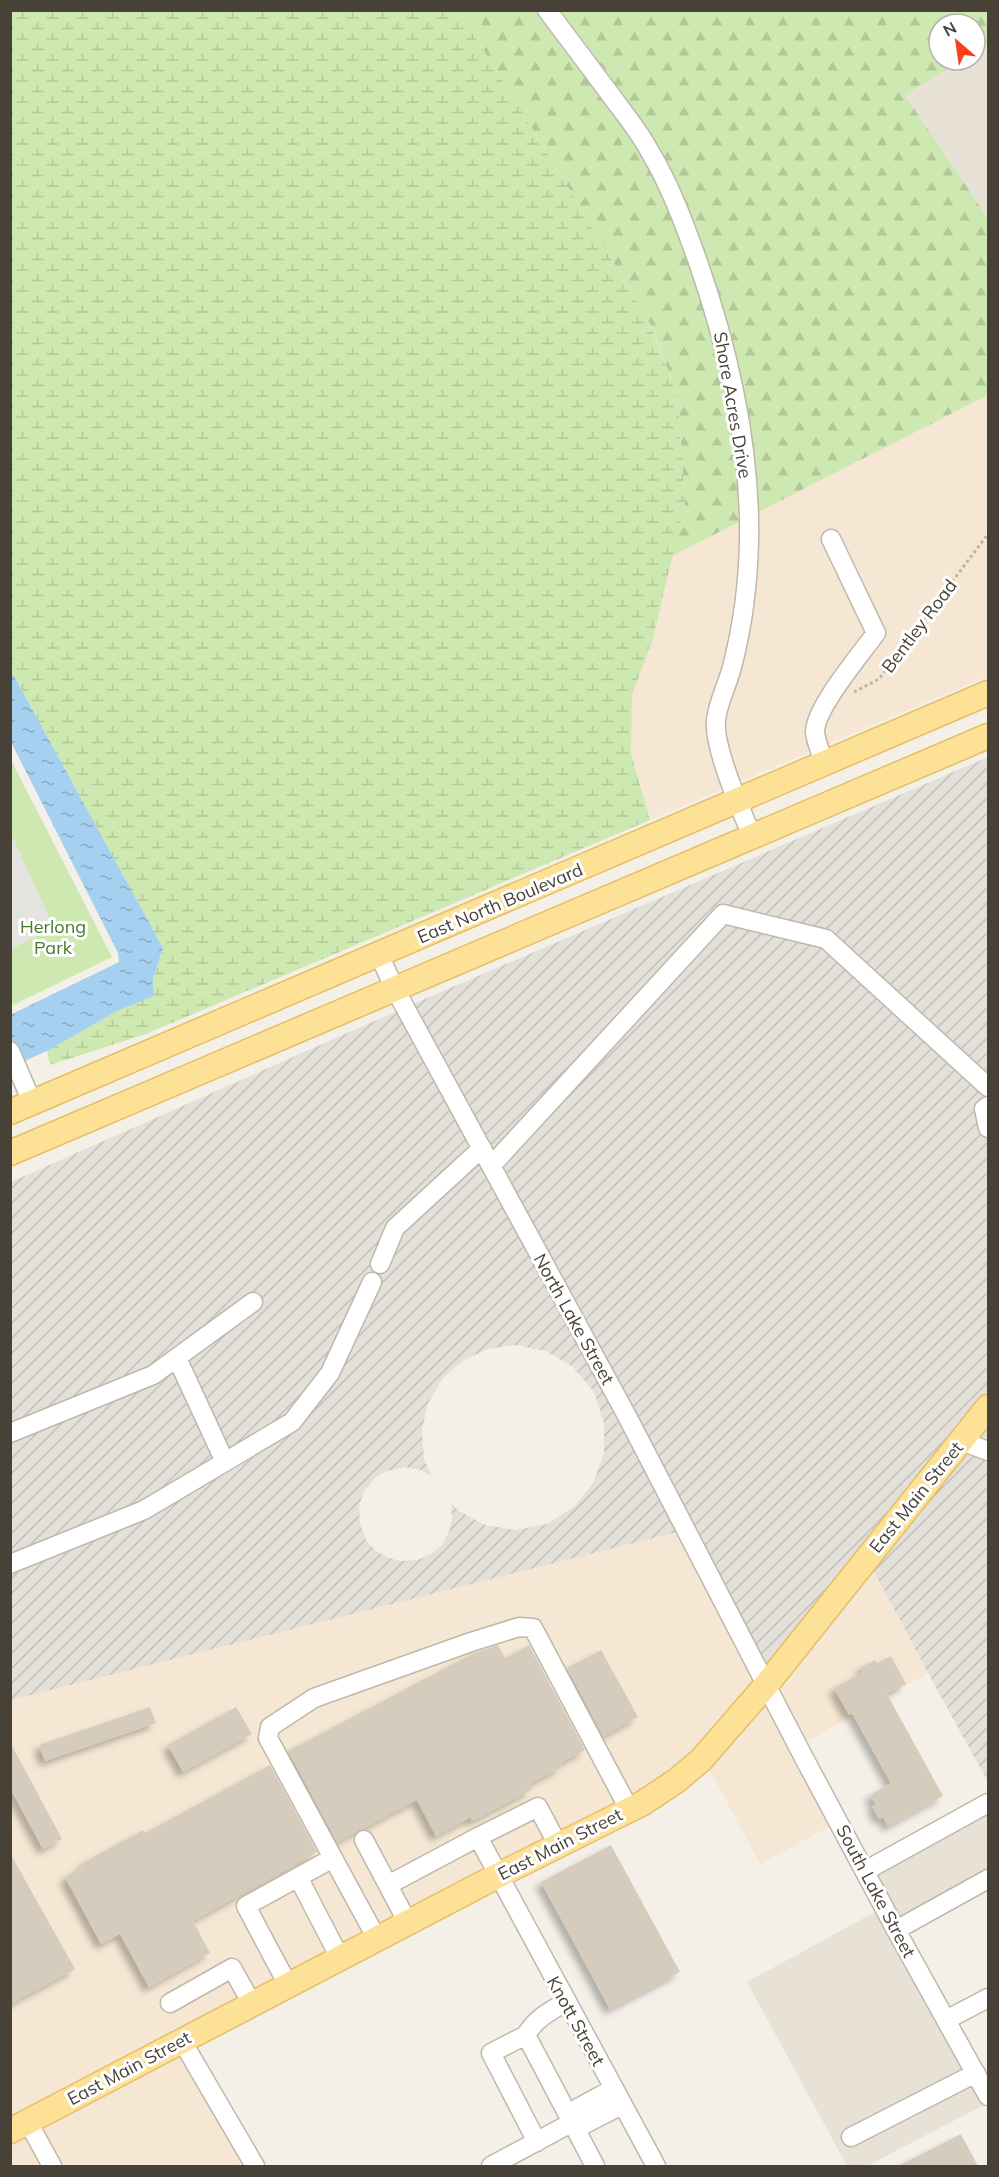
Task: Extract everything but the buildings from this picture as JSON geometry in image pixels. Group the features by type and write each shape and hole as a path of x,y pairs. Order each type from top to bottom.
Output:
{"main road":[{"name":"East North Boulevard","path":"21,1107 988,693"},
{"name":"East North Boulevard","path":"10,1153 988,736"},
{"path":"21,1107 47,1137"},
{"name":"East Main Street","path":"19,2126 629,1809 676,1781 701,1760 767,1684 988,1407"}],"street":[{"name":"Shore Acres Drive","path":"547,10 633,125 660,170 688,234 724,344 742,433 749,509 748,568 743,616 733,665 716,720 719,744 737,801 752,836"},
{"path":"825,763 815,729 825,705 876,633 831,539"},
{"path":"492,1166 723,914 826,939 988,1087"},
{"name":"North Lake Street","path":"379,955 395,989 627,1416 767,1684"},
{"path":"10,1051 21,1107"},
{"path":"988,1107 984,1110 988,1128"},
{"path":"380,1264 395,1228 482,1148"},
{"path":"10,1564 144,1510 292,1422 330,1373 372,1282"},
{"path":"10,1433 153,1375 254,1302"},
{"path":"177,1358 225,1462"},
{"path":"962,1441 988,1452"},
{"path":"377,1939 268,1738 270,1726 314,1698 471,1642 519,1627 533,1628 629,1809"},
{"name":"South Lake Street","path":"767,1684 865,1871 988,2096"},
{"path":"865,1871 988,1803"},
{"path":"388,1885 537,1807 558,1845"},
{"name":"Knott Street","path":"478,1837 497,1876 656,2166"},
{"path":"364,1840 408,1923"},
{"path":"288,1985 246,1906 333,1858"},
{"path":"298,1877 340,1958"},
{"path":"897,1930 988,1880"},
{"path":"170,2003 232,1968 252,2004"},
{"path":"946,2020 988,1998"},
{"path":"537,2142 491,2054 526,2035 542,2015 566,2002"},
{"path":"526,2035 595,2166"},
{"path":"182,2041 255,2166"},
{"path":"851,2137 976,2073"},
{"path":"571,2123 578,2108 613,2089"},
{"path":"491,2166 571,2123 585,2124 622,2105"},
{"path":"19,2126 52,2166"}],"path":[{"name":"Bentley Road","path":"853,693 879,679 988,534"}],"shaded area":[{"path":"987,46 988,218 905,95 944,72 987,72"},
{"path":"988,395 988,676 650,820 631,753 632,695 652,642 672,556"},
{"path":"988,757 988,1391 768,1667 635,1412 413,1004"},
{"path":"10,831 54,928 11,949 10,949"},
{"path":"397,1011 620,1420 678,1532 11,1700 11,1182","holes":["515,1345 546,1351 573,1367 594,1392 604,1423 604,1454 593,1483 575,1506 547,1524 516,1530 485,1525 459,1511 451,1503 452,1520 448,1534 442,1545 431,1554 418,1560 401,1561 376,1551 366,1540 360,1524 359,1505 365,1490 375,1478 387,1471 404,1467 418,1469 431,1475 424,1459 422,1430 428,1403 443,1378 464,1360 488,1349"]},
{"path":"988,1422 988,1782 872,1568"},
{"path":"678,1532 756,1682 695,1753 638,1794 11,2120 11,1700"},
{"path":"872,1568 928,1673 806,1742 778,1686"},
{"path":"766,1700 831,1826 760,1864 708,1767"},
{"path":"988,1795 988,1877 903,1923 868,1858"},
{"path":"877,1911 984,2105 867,2166 847,2166 747,1982"},
{"path":"187,2049 250,2166 11,2166 11,2142"}],"green space":[{"path":"10,11 459,11 570,190 650,325 678,396 685,504 652,642 632,695 631,753 650,820 146,1034 50,1065 47,1051 117,1011 154,996 153,980 163,948 14,676 11,675"},
{"path":"459,11 988,11 987,46 987,12 927,12 927,72 944,72 905,95 988,218 988,395 672,556 685,504 678,396 651,326"},
{"name":"Herlong Park","path":"10,758 112,957 11,1006 10,1006"}],"water":[{"path":"11,675 14,676 163,948 153,979 154,996 117,1011 47,1051 20,1063 11,1052 10,1015 119,962 118,953 11,742"}]}
